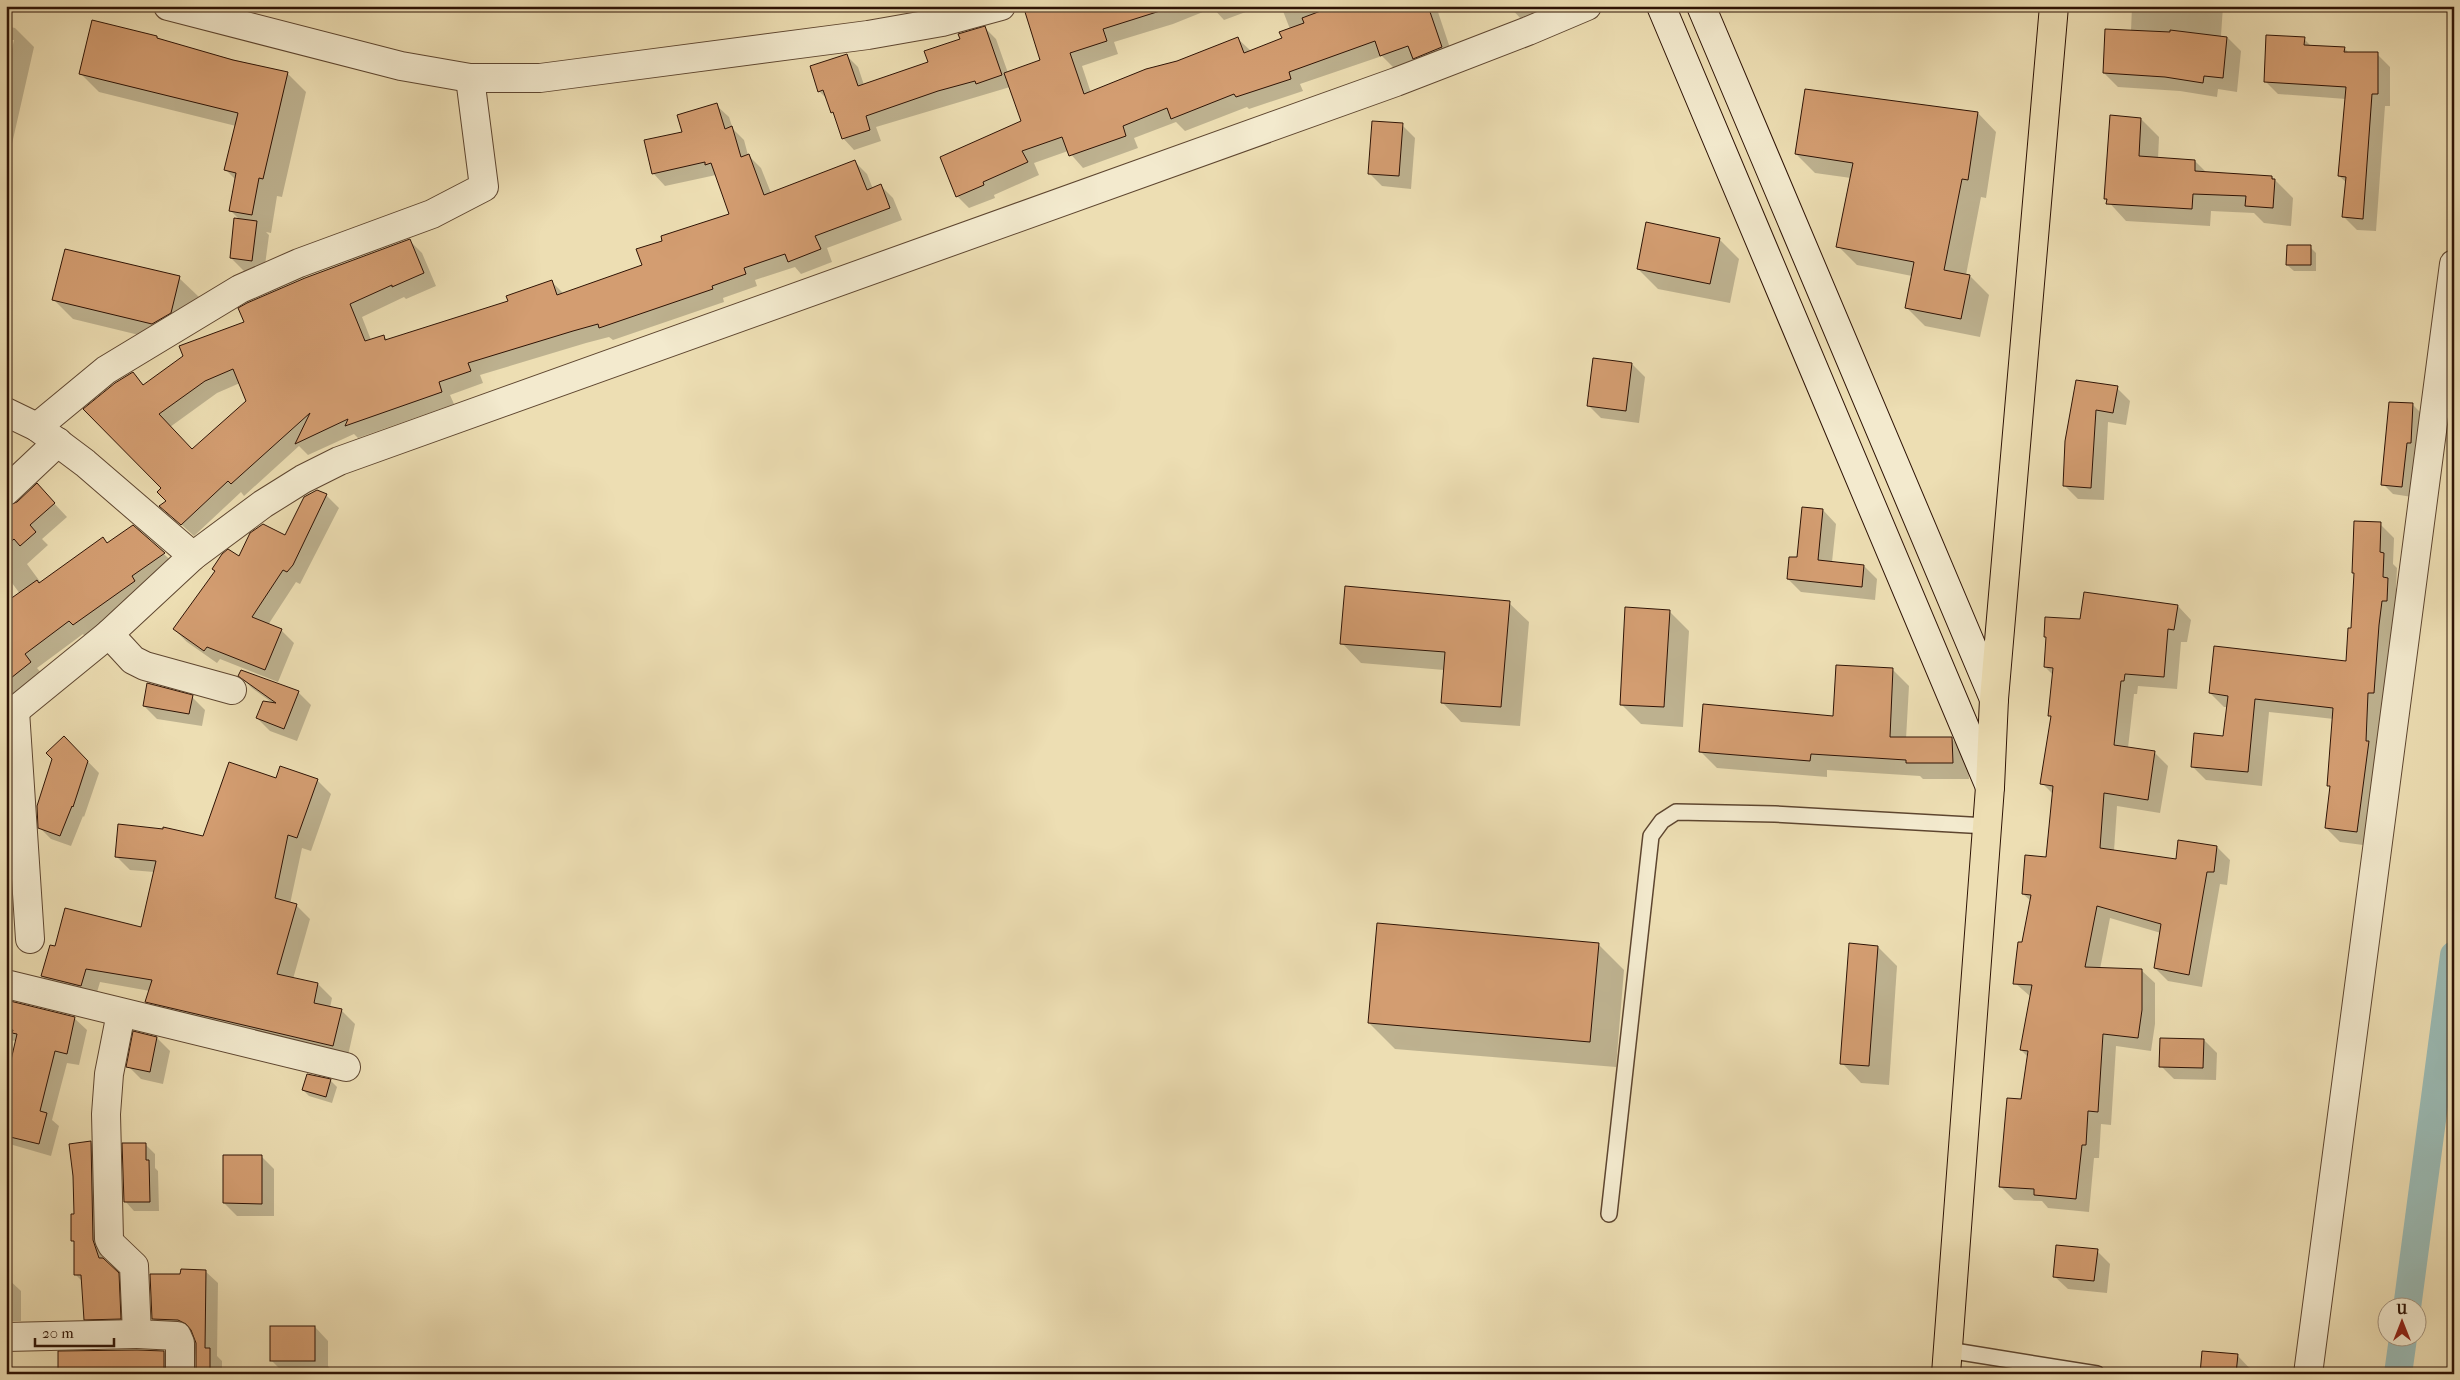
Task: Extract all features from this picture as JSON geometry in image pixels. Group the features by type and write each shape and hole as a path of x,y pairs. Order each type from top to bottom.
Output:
{"main road":[{"path":"1947,1362 1990,787 1994,699 2054,6"}],"street":[{"path":"168,6 401,66 470,78 540,78 868,35 942,22 1001,6"},
{"path":"30,939 10,715 109,634 193,556 263,504 303,479 339,462 1396,82 1587,6"},
{"path":"1661,6 1990,787"},
{"path":"1701,6 1994,699"},
{"path":"6,491 47,434 106,370 240,289 299,263 432,214 484,187 470,78"},
{"path":"2308,1374 2454,264"},
{"path":"6,412 47,434 108,482 193,556"},
{"path":"109,634 133,660 144,666 232,690"},
{"path":"6,984 346,1068"},
{"path":"121,1013 108,1074 106,1114 109,1239 112,1245 134,1266 137,1334"},
{"path":"6,1337 137,1334 176,1336 180,1343 180,1374"}],"lane":[{"path":"1609,1214 1651,836 1662,822 1676,812 1736,813 1987,826"},
{"path":"1947,1362 2097,1374"}],"building":[{"path":"1045,6 1160,6 1160,11 1103,29 1107,41 1070,53 1084,94 1146,69 1177,61 1238,37 1244,53 1282,38 1279,32 1304,23 1302,18 1334,6 1428,6 1442,47 1413,59 1408,46 1380,56 1375,41 1289,72 1291,79 1236,97 1234,94 1171,119 1167,108 1123,126 1126,136 1069,156 1062,137 1022,151 1028,162 983,182 984,185 956,197 940,157 1021,121 1004,73 1040,60 1025,12"},
{"path":"92,20 157,36 157,38 233,60 288,72 263,179 259,178 252,215 229,211 236,173 224,170 238,113 79,74"},
{"path":"985,26 1002,75 976,84 975,81 938,91 866,116 870,130 842,139 823,90 818,92 810,66 847,54 858,86 928,62 924,51 960,39 958,34"},
{"path":"2105,29 2170,32 2170,30 2227,37 2223,78 2204,76 2203,83 2165,77 2103,73"},
{"path":"2266,35 2305,37 2304,45 2345,47 2344,52 2378,52 2378,94 2372,94 2363,219 2342,217 2346,177 2338,176 2346,87 2264,82"},
{"path":"1805,89 1978,112 1968,180 1962,179 1944,270 1970,275 1961,319 1905,308 1914,262 1836,247 1853,163 1795,154"},
{"path":"717,103 725,129 732,126 741,157 749,154 764,195 855,160 867,190 881,184 890,208 815,236 821,249 788,262 785,254 744,268 746,274 712,286 713,289 599,328 598,324 468,363 471,371 439,382 442,392 345,426 348,419 295,444 310,413 231,484 228,481 181,525 159,506 166,501 157,492 161,488 83,409 115,383 133,372 143,385 183,356 179,346 244,322 238,308 247,303 305,278 410,239 424,273 350,304 365,341 384,335 385,340 508,301 506,296 552,280 557,295 642,265 636,249 662,241 661,236 729,214 711,163 705,165 705,162 652,174 644,140 682,132 677,115","holes":["233,369 246,401 192,449 159,414 205,381"]},
{"path":"2110,115 2141,118 2139,156 2195,160 2195,171 2272,176 2272,179 2275,179 2273,208 2245,206 2246,196 2193,194 2192,209 2106,204 2107,199 2104,199"},
{"path":"1372,121 1403,123 1399,176 1368,174"},
{"path":"234,218 257,221 252,261 230,258"},
{"path":"1646,222 1720,238 1710,284 1637,269"},
{"path":"2287,245 2311,245 2311,265 2286,265"},
{"path":"65,249 180,276 171,313 152,324 52,300"},
{"path":"1593,358 1632,363 1626,411 1587,406"},
{"path":"2076,380 2118,386 2113,413 2096,410 2091,488 2063,486 2065,441"},
{"path":"2389,402 2413,403 2411,443 2407,443 2402,487 2381,485"},
{"path":"37,483 55,503 30,525 36,532 20,546 14,539 6,546 6,506 17,502"},
{"path":"317,490 327,494 293,565 287,572 283,570 252,617 282,629 265,670 207,647 204,651 173,629 215,571 212,569 222,554 228,549 239,556 250,533 263,524 285,535 304,497"},
{"path":"1802,507 1823,509 1818,560 1864,565 1862,587 1787,579 1789,557 1797,557"},
{"path":"2354,521 2381,522 2380,552 2384,553 2383,577 2388,578 2387,601 2382,601 2379,625 2374,693 2368,693 2366,741 2369,741 2357,832 2325,828 2330,786 2327,786 2333,708 2255,699 2248,772 2191,767 2194,733 2223,736 2228,696 2209,693 2214,646 2346,661 2348,628 2351,628"},
{"path":"133,525 165,553 132,576 135,581 73,625 69,621 25,654 31,662 6,682 6,602 37,580 39,583 103,537 107,543"},
{"path":"1345,586 1510,601 1501,707 1441,703 1445,652 1340,644"},
{"path":"2084,592 2178,605 2174,630 2168,629 2164,677 2125,674 2124,681 2121,681 2114,745 2155,751 2148,800 2104,793 2100,848 2176,859 2178,840 2217,846 2214,872 2207,872 2189,975 2154,968 2161,924 2097,906 2085,967 2142,969 2142,1010 2138,1038 2103,1034 2098,1112 2088,1111 2086,1145 2082,1145 2076,1199 2034,1195 2034,1189 1999,1187 2007,1098 2021,1099 2028,1051 2020,1050 2032,985 2013,984 2018,942 2022,942 2031,895 2022,894 2025,855 2046,857 2053,786 2040,784 2051,716 2048,716 2053,668 2044,667 2045,617 2080,619"},
{"path":"1625,607 1670,610 1664,707 1620,705"},
{"path":"1836,665 1893,668 1890,737 1952,737 1953,763 1906,763 1906,760 1811,754 1810,761 1699,752 1703,704 1833,716"},
{"path":"241,670 299,691 284,729 256,718 263,701 276,703 238,676"},
{"path":"147,683 193,695 189,714 143,706"},
{"path":"64,736 88,761 73,807 60,836 38,828 37,806 52,759 46,753"},
{"path":"229,762 276,778 280,766 318,779 297,838 288,835 275,898 297,904 277,974 318,983 314,1003 342,1009 333,1046 145,1002 152,980 86,969 81,986 41,976 50,945 55,946 65,908 141,927 156,861 115,857 118,824 163,829 163,827 203,836"},
{"path":"1377,923 1599,943 1590,1042 1368,1023"},
{"path":"1849,943 1878,946 1869,1066 1840,1064"},
{"path":"6,1000 75,1017 67,1054 55,1051 40,1111 47,1113 39,1144 6,1136 6,1082 17,1034 12,1033 13,1030 6,1029"},
{"path":"133,1031 157,1037 150,1072 126,1067"},
{"path":"2160,1038 2204,1039 2203,1068 2159,1067"},
{"path":"307,1074 331,1079 326,1097 302,1090"},
{"path":"91,1141 93,1240 99,1258 103,1258 119,1273 121,1319 84,1320 81,1275 74,1275 74,1241 71,1241 71,1214 74,1214 73,1176 69,1144"},
{"path":"122,1143 146,1143 146,1160 149,1160 150,1202 124,1202"},
{"path":"223,1155 262,1155 262,1204 223,1203"},
{"path":"2056,1245 2098,1249 2094,1281 2053,1277"},
{"path":"181,1269 206,1270 205,1348 210,1348 210,1374 196,1374 196,1343 191,1330 186,1324 178,1320 152,1319 150,1274 180,1274"},
{"path":"270,1326 315,1326 315,1361 270,1361"},
{"path":"58,1351 164,1351 164,1374 58,1374"},
{"path":"2202,1351 2238,1354 2236,1374 2200,1374"}],"waterway":[{"path":"2408,1298 2454,955"},
{"path":"2398,1374 2402,1348"}]}
